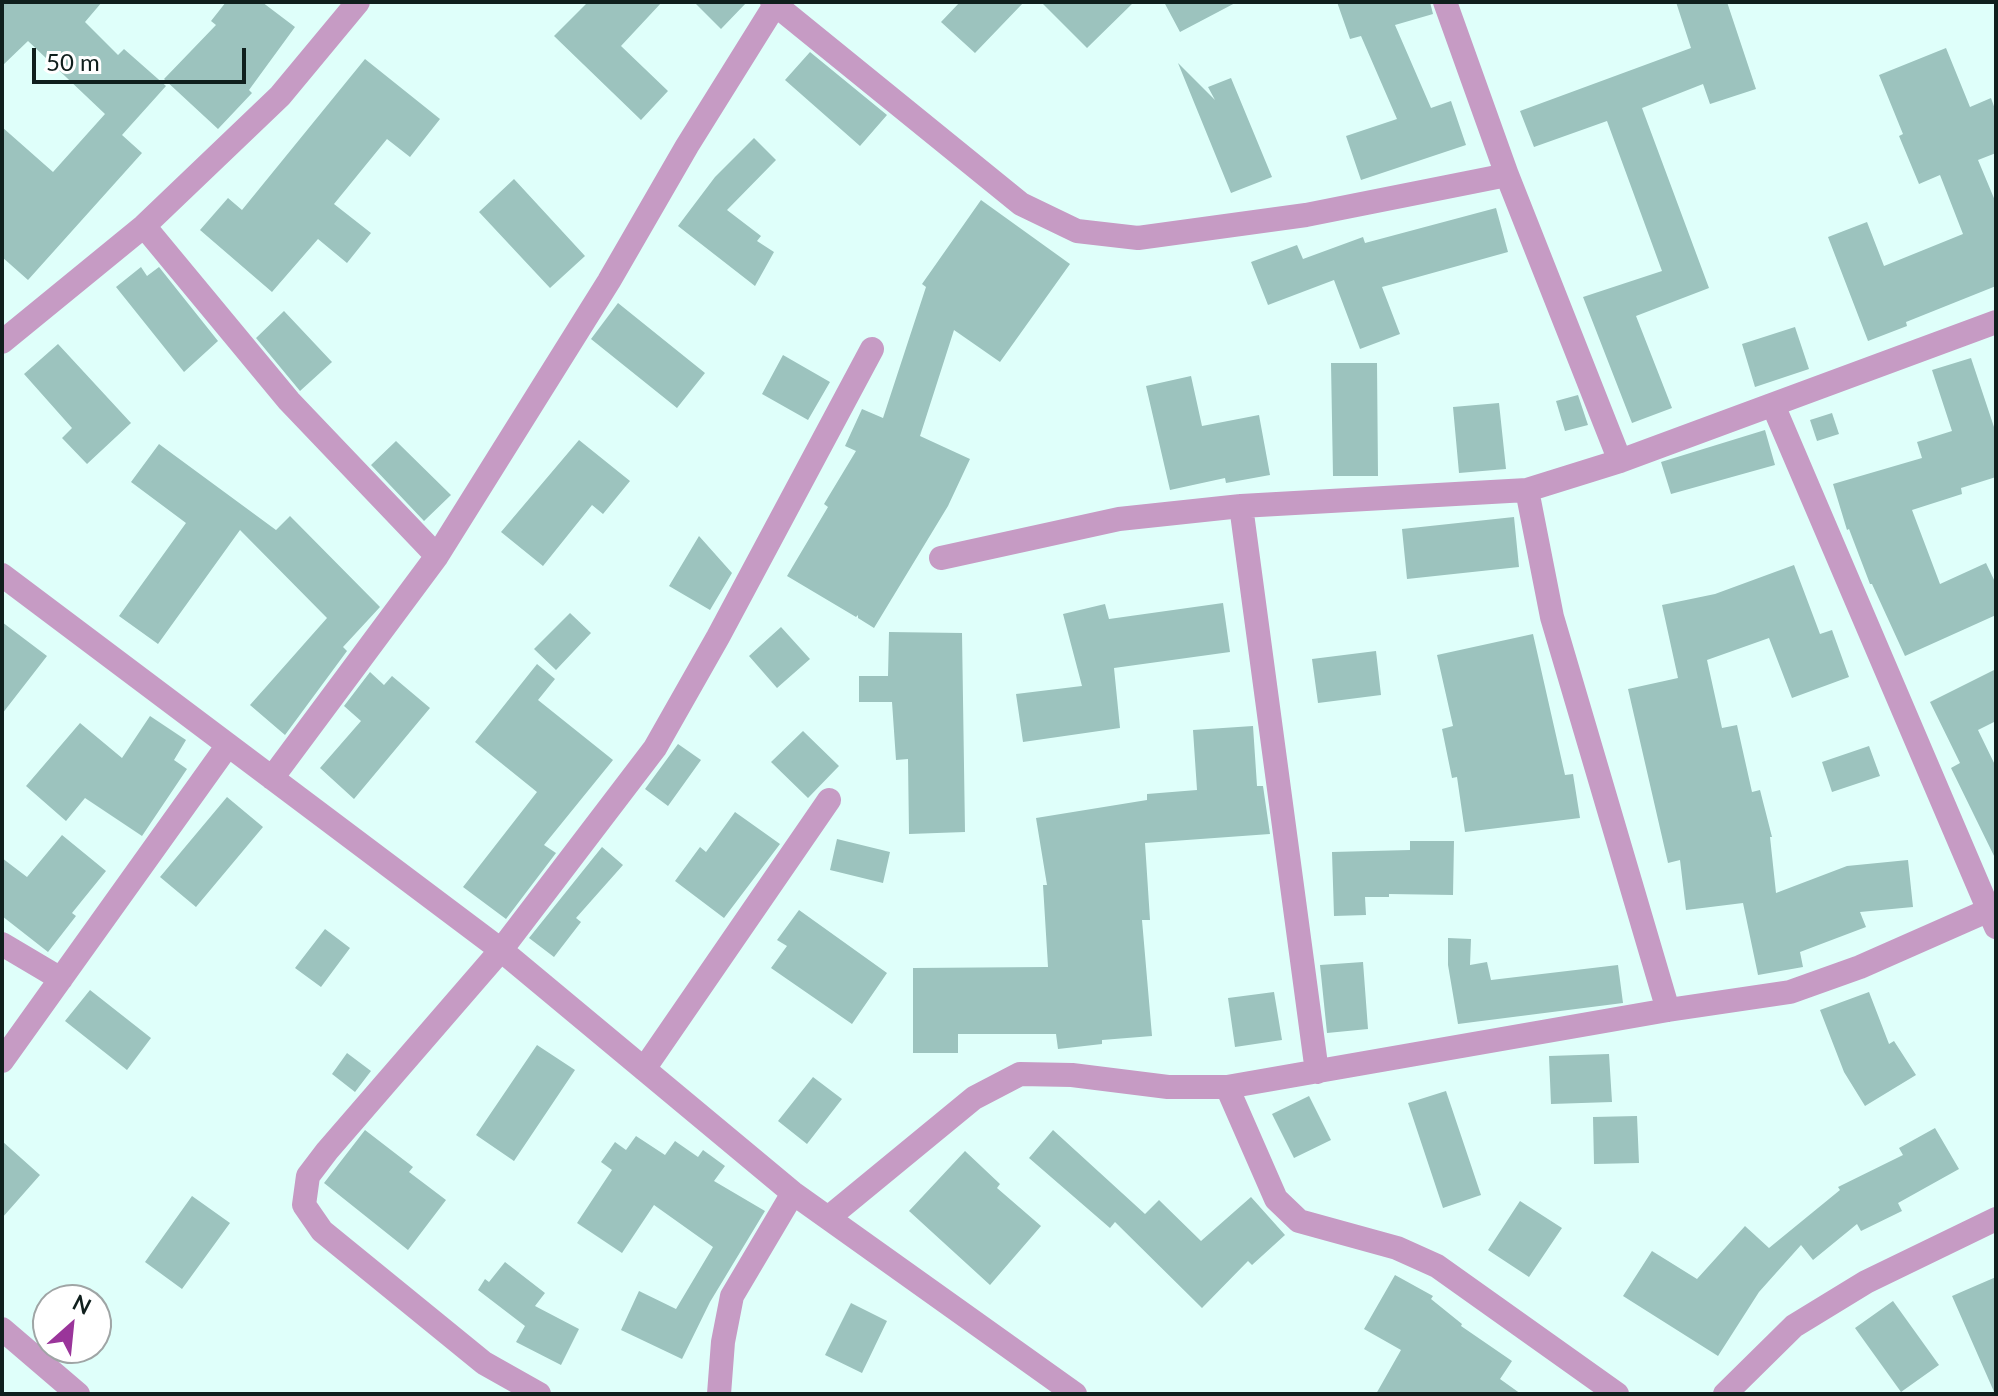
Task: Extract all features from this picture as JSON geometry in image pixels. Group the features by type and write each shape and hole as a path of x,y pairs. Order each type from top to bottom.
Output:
{"street":[{"path":"2,342 144,226 280,96 358,2"},
{"path":"1445,2 1507,175 1620,461"},
{"path":"272,778 437,556 609,281 774,4 1021,204 1077,231 1138,238 1306,215 1507,175"},
{"path":"144,226 289,401 437,556"},
{"path":"941,558 1119,519 1241,506 1527,490 1620,461 1996,322"},
{"path":"539,1394 484,1363 322,1231 304,1205 308,1176 501,950 655,748 872,349"},
{"path":"828,1218 974,1098 1020,1074 1072,1075 1168,1087 1227,1087 1668,1010 1790,992 1993,915 1773,405"},
{"path":"1527,490 1552,617 1668,1010"},
{"path":"1241,506 1317,1072"},
{"path":"2,575 501,950 793,1193 1075,1394"},
{"path":"2,1061 228,745"},
{"path":"644,1069 829,800"},
{"path":"2,944 61,979"},
{"path":"1227,1087 1276,1199 1299,1221 1397,1248 1437,1266 1617,1394"},
{"path":"719,1394 723,1342 732,1296 793,1193"},
{"path":"1725,1394 1794,1326 1866,1282 1996,1219"},
{"path":"2,1329 78,1394"}],"building":[{"path":"2,2 102,2 85,22 118,55 124,49 166,86 122,135 142,153 28,280 2,257 2,127 53,172 105,114 28,41 2,66"},
{"path":"226,2 262,2 295,27 249,90 252,93 218,129 164,79 216,25 211,21"},
{"path":"588,2 662,2 621,46 668,91 641,120 554,36"},
{"path":"694,2 747,2 721,29"},
{"path":"960,2 1024,2 975,53 941,22"},
{"path":"1041,2 1134,2 1087,48"},
{"path":"1164,2 1237,2 1180,32"},
{"path":"1337,2 1430,2 1433,14 1395,25 1431,108 1451,101 1466,145 1361,180 1346,136 1397,119 1361,36 1350,39"},
{"path":"1676,2 1727,2 1756,89 1710,104 1703,84 1642,108 1709,288 1636,316 1672,408 1632,423 1583,297 1662,271 1607,121 1534,147 1520,111 1691,48"},
{"path":"1946,48 1970,107 1991,98 1996,112 1996,153 1978,160 1996,203 1996,286 1906,322 1907,326 1868,341 1828,237 1867,222 1884,266 1963,234 1940,175 1919,184 1879,75"},
{"path":"810,52 887,115 860,146 785,80"},
{"path":"365,59 440,119 410,157 387,139 334,204 371,233 347,263 318,239 272,292 200,230 228,198 242,210"},
{"path":"1178,63 1215,100 1208,87 1231,78 1272,177 1231,193"},
{"path":"754,138 776,160 727,210 761,236 757,241 774,252 755,286 678,226 715,177"},
{"path":"514,179 585,256 550,288 479,212"},
{"path":"981,200 1070,264 1000,362 954,330 920,436 970,459 948,506 874,628 858,615 856,617 787,576 828,507 824,504 856,451 845,446 862,409 883,418 926,287 922,284"},
{"path":"1496,208 1508,252 1382,287 1400,334 1360,349 1334,280 1268,305 1251,262 1297,245 1303,259 1363,237 1365,243"},
{"path":"141,267 147,276 159,267 218,341 184,372 116,287"},
{"path":"618,303 705,373 677,408 591,339"},
{"path":"284,311 332,362 300,391 256,338"},
{"path":"1795,327 1809,369 1755,387 1742,344"},
{"path":"58,344 131,423 87,464 62,438 72,428 24,374"},
{"path":"783,355 830,382 808,420 762,394"},
{"path":"1971,358 1996,433 1996,477 1961,488 1962,494 1912,510 1940,584 1986,563 1996,584 1996,615 1905,656 1847,530 1833,484 1922,458 1917,442 1952,431 1932,370"},
{"path":"1331,363 1377,363 1378,476 1333,476"},
{"path":"1191,376 1202,426 1259,415 1270,475 1226,483 1225,478 1170,490 1146,386"},
{"path":"1578,395 1588,425 1565,431 1556,401"},
{"path":"1499,403 1506,469 1459,473 1453,407"},
{"path":"1832,413 1839,434 1817,441 1810,420"},
{"path":"1765,430 1775,465 1671,494 1661,462"},
{"path":"579,440 630,481 603,514 592,505 543,566 501,532"},
{"path":"396,441 451,495 424,521 371,465"},
{"path":"159,444 276,530 290,516 380,607 343,647 347,651 285,735 250,705 327,618 240,530 158,644 119,616 186,523 131,482"},
{"path":"1514,517 1519,567 1407,579 1402,529"},
{"path":"699,536 732,573 710,610 669,586"},
{"path":"1794,565 1820,634 1832,630 1849,677 1792,698 1769,638 1707,660 1722,728 1737,725 1752,792 1760,790 1772,837 1776,893 1847,866 1908,860 1913,907 1860,912 1866,927 1800,952 1803,967 1758,975 1743,903 1686,910 1680,860 1668,863 1628,689 1678,678 1662,605 1715,594"},
{"path":"1223,603 1230,652 1114,668 1120,728 1023,742 1016,694 1082,686 1063,614 1105,604 1109,619"},
{"path":"570,613 591,633 556,670 534,649"},
{"path":"2,622 47,656 2,714"},
{"path":"781,627 810,659 777,688 749,656"},
{"path":"889,632 962,633 965,832 909,834 908,759 896,760 892,702 859,702 859,676 888,676"},
{"path":"1533,634 1565,775 1573,774 1580,818 1465,832 1457,777 1452,778 1442,729 1453,726 1437,655"},
{"path":"1376,651 1381,695 1318,703 1312,659"},
{"path":"537,664 555,679 538,700 613,760 544,845 556,853 506,919 463,887 537,792 475,742"},
{"path":"1996,669 1996,721 1978,730 1996,767 1996,860 1951,768 1960,763 1930,702"},
{"path":"370,672 384,685 392,676 430,708 354,799 320,768 361,721 344,706"},
{"path":"150,716 186,740 174,760 187,769 142,836 85,798 66,821 26,786 80,723 122,758"},
{"path":"1253,726 1257,786 1263,786 1270,834 1145,843 1150,920 1142,920 1152,1036 1102,1040 1102,1044 1058,1049 1056,1034 958,1034 958,1053 913,1053 913,968 1048,967 1043,885 1047,885 1036,818 1147,800 1147,794 1197,790 1193,730"},
{"path":"803,731 839,766 808,798 771,762"},
{"path":"678,744 701,760 668,806 645,789"},
{"path":"1869,746 1880,776 1832,792 1822,762"},
{"path":"227,797 263,827 196,907 160,877"},
{"path":"735,812 780,844 724,918 675,881 700,847 706,852"},
{"path":"62,835 106,871 72,913 76,916 48,952 2,916 2,858 27,877"},
{"path":"837,839 890,852 883,883 830,870"},
{"path":"1410,841 1454,841 1453,895 1389,894 1389,897 1365,897 1366,915 1334,916 1332,852 1410,850"},
{"path":"602,847 623,865 576,918 581,922 554,957 529,938"},
{"path":"799,910 887,973 852,1024 771,968 787,946 777,940"},
{"path":"325,929 350,948 321,987 295,968"},
{"path":"1448,938 1471,939 1470,965 1487,962 1491,980 1618,965 1623,1003 1458,1024 1448,965"},
{"path":"1363,962 1368,1029 1327,1033 1320,965"},
{"path":"90,990 151,1038 127,1070 65,1021"},
{"path":"1274,992 1282,1040 1235,1047 1228,998"},
{"path":"1869,992 1889,1044 1894,1041 1916,1075 1865,1106 1844,1072 1820,1010"},
{"path":"537,1045 575,1070 514,1161 476,1135"},
{"path":"347,1053 371,1071 355,1092 332,1074"},
{"path":"1609,1054 1612,1102 1551,1104 1549,1056"},
{"path":"813,1077 842,1099 807,1144 778,1121"},
{"path":"1446,1091 1481,1195 1443,1208 1408,1103"},
{"path":"1309,1096 1331,1140 1294,1158 1272,1114"},
{"path":"1637,1116 1639,1163 1594,1164 1593,1117"},
{"path":"1935,1128 1959,1169 1898,1203 1902,1211 1861,1231 1857,1224 1813,1260 1801,1245 1759,1292 1718,1356 1623,1296 1652,1251 1697,1279 1745,1226 1769,1248 1840,1190 1838,1187 1903,1155 1899,1148"},
{"path":"365,1130 413,1167 409,1172 446,1200 408,1250 324,1183"},
{"path":"1053,1130 1145,1214 1159,1200 1201,1241 1251,1197 1285,1235 1252,1265 1248,1261 1202,1308 1115,1222 1110,1228 1029,1158"},
{"path":"636,1136 665,1155 675,1141 698,1157 703,1150 725,1166 714,1181 765,1211 710,1302 682,1359 621,1330 639,1291 676,1309 713,1247 654,1205 622,1253 577,1223 612,1170 601,1162 615,1142 626,1150"},
{"path":"2,1141 40,1175 2,1218"},
{"path":"965,1151 1000,1184 997,1188 1041,1226 990,1285 909,1211"},
{"path":"192,1196 230,1223 182,1289 145,1262"},
{"path":"1520,1201 1562,1228 1529,1277 1488,1250"},
{"path":"505,1262 545,1293 535,1306 579,1329 561,1365 516,1342 525,1326 478,1290 485,1279 489,1282"},
{"path":"1395,1275 1433,1296 1431,1299 1461,1326 1512,1361 1500,1379 1521,1394 1376,1394 1401,1350 1364,1329"},
{"path":"1996,1277 1996,1394 1995,1394 1952,1296"},
{"path":"1893,1301 1939,1365 1901,1392 1855,1328"},
{"path":"851,1303 887,1321 862,1373 825,1355"}]}
